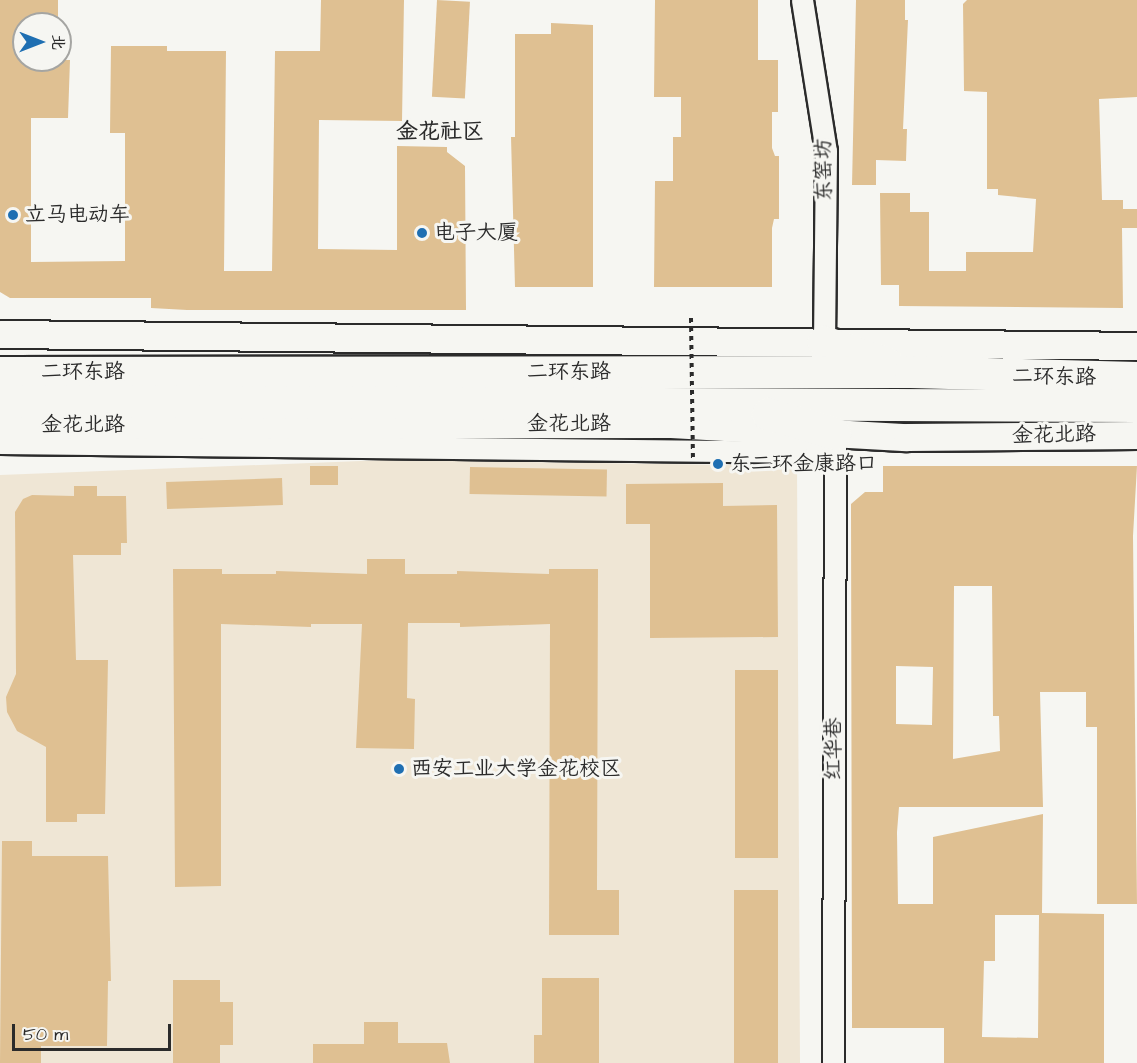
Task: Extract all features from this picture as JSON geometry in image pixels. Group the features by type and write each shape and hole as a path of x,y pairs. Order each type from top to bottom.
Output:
{"highway":[{"path":"824,342 911,372"},
{"name":"二环东路","path":"0,373 911,372 1137,378"},
{"name":"二环东路","path":"0,401 1137,406"},
{"path":"741,405 835,434"}],"main road":[{"path":"0,334 1137,346"},
{"name":"金花北路","path":"0,425 647,424 835,434 1137,435"}],"street":[{"name":"东窑坊","path":"802,0 826,151 824,342"},
{"path":"0,443 817,452 835,434"},
{"name":"红华巷","path":"833,1063 835,434"}],"path":[{"path":"692,318 693,461"}],"shaded area":[{"name":"西安工业大学金花校区","path":"386,460 797,466 800,1063 0,1063 0,475"}],"building":[{"path":"0,0 58,0 58,12 12,12 12,72 70,72 68,118 31,118 31,262 125,261 125,133 110,133 111,46 167,46 167,51 226,51 224,271 272,271 275,51 320,51 321,0 404,0 402,121 319,120 318,249 397,250 397,146 447,147 447,152 465,166 466,310 187,310 151,308 151,298 10,298 0,292"},
{"path":"437,0 470,2 465,99 432,97"},
{"path":"655,0 758,0 758,60 778,60 778,112 772,112 772,148 775,156 779,156 779,219 774,219 772,228 772,287 654,287 655,181 673,181 673,137 681,137 681,97 654,97"},
{"path":"856,0 905,0 905,20 908,20 903,129 907,129 906,161 876,160 876,185 852,185"},
{"path":"967,0 1137,0 1137,97 1099,99 1102,200 1123,200 1123,209 1137,209 1137,228 1122,228 1123,308 899,306 899,285 881,285 880,193 910,193 910,212 929,212 929,271 966,271 966,252 1033,252 1036,199 998,195 998,189 987,189 987,92 964,91 963,4"},
{"path":"551,23 593,25 593,287 515,287 511,137 515,137 515,34 551,34"},
{"path":"310,466 338,466 338,485 310,485"},
{"path":"883,466 1137,466 1133,536 1137,904 1097,904 1097,727 1086,727 1086,692 1040,692 1043,807 899,807 897,832 898,904 933,904 933,837 1043,814 1042,913 1104,914 1104,1063 944,1063 944,1028 852,1028 851,504 865,492 883,492","holes":["954,586 992,586 993,716 999,716 1000,751 953,759","896,666 933,667 932,725 896,724","995,915 1039,915 1038,1038 982,1037 984,961 995,961"]},
{"path":"470,467 607,469 607,496 470,494"},
{"path":"282,478 283,505 167,509 166,482"},
{"path":"723,483 723,506 777,505 778,637 650,638 650,524 626,524 626,484"},
{"path":"74,486 97,486 97,496 126,496 127,543 121,543 121,555 73,555 76,660 108,660 105,814 77,814 77,822 46,822 46,747 17,731 7,712 6,697 16,674 15,512 23,499 32,495 74,496"},
{"path":"367,559 405,559 405,574 457,574 457,571 549,574 549,569 598,569 597,890 619,890 619,935 549,935 550,624 460,627 460,623 408,623 407,698 415,699 414,749 356,748 362,624 311,624 311,627 221,624 221,886 175,887 173,569 222,569 222,574 276,574 276,571 367,574"},
{"path":"735,670 778,670 778,858 735,858"},
{"path":"2,841 32,841 32,856 108,856 111,981 108,981 107,1046 41,1046 41,1063 0,1063"},
{"path":"734,890 778,890 778,1063 734,1063"},
{"path":"542,978 599,978 599,1063 534,1063 534,1035 542,1035"},
{"path":"173,980 220,980 220,1002 233,1002 233,1045 220,1045 220,1063 173,1063"},
{"path":"364,1022 398,1022 398,1043 447,1043 450,1063 313,1063 313,1044 364,1044"}],"place":[{"name":"立马电动车","path":"13,215"},
{"name":"电子大厦","path":"422,233"},
{"name":"东二环金康路口","path":"718,464"},
{"name":"西安工业大学金花校区","path":"399,769"}],"district":[{"name":"金花社区","path":"440,132"}]}
